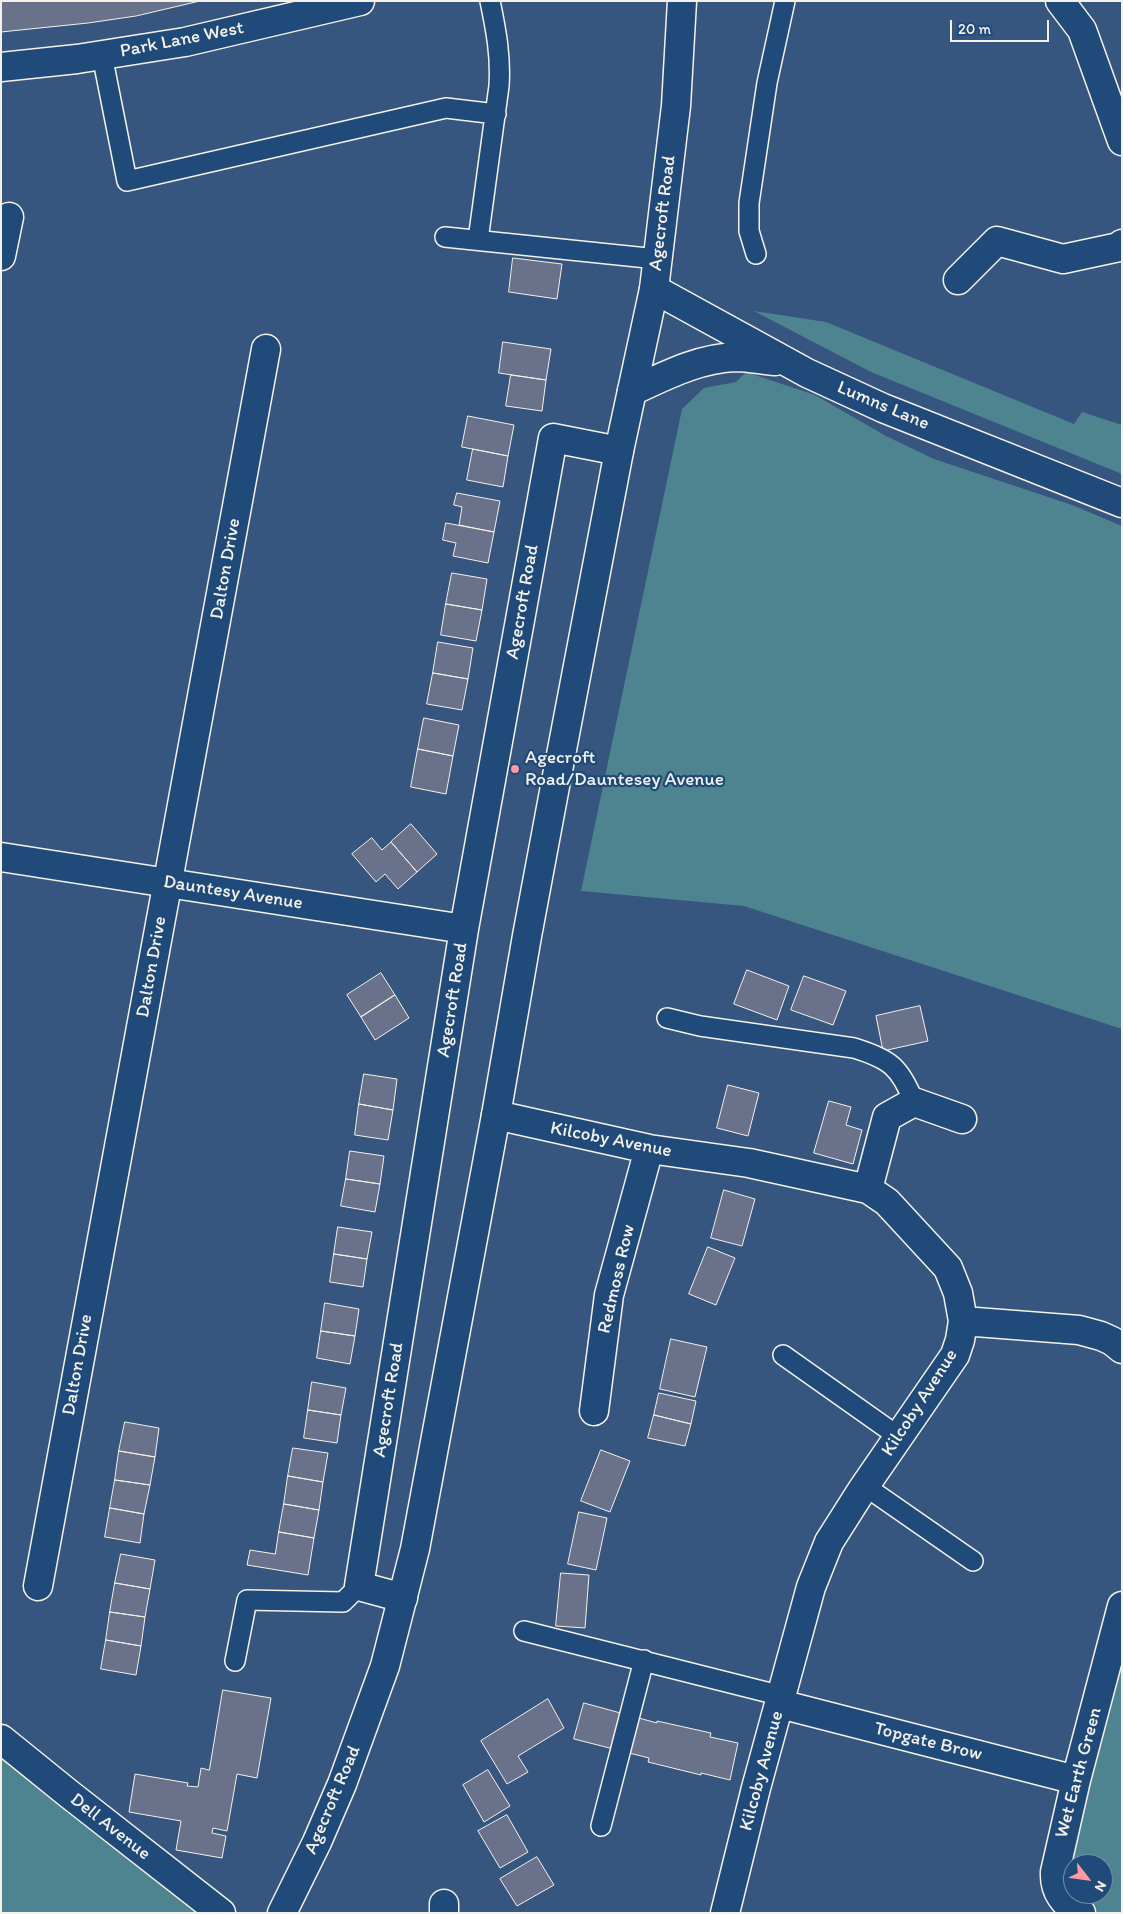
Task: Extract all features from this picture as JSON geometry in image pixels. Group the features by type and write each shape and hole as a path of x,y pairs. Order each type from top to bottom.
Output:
{"street":[{"name":"Park Lane West","path":"1,67 102,55 185,42 360,1"},
{"name":"Agecroft Road","path":"282,1913 317,1842 342,1784 385,1666 415,1549 496,1116 528,926 619,451 654,289 676,106 682,1"},
{"path":"1060,1 1082,30 1122,141"},
{"path":"1,256 9,217"},
{"path":"958,280 997,241 1063,259 1120,247 1122,244"},
{"name":"Lumns Lane","path":"654,289 807,374 883,408 1122,503"},
{"name":"Dalton Drive","path":"38,1586 266,349"},
{"path":"632,391 704,362 736,357 787,362"},
{"name":"Agecroft Road","path":"359,1586 464,929 553,438 619,451"},
{"name":"Dauntesy Avenue","path":"1,857 464,929"},
{"path":"868,1189 887,1116 914,1102 962,1119"},
{"name":"Kilcoby Avenue","path":"496,1116 649,1149 749,1163 868,1189 888,1202 948,1268 958,1293 963,1321 955,1355 829,1542 815,1578 756,1788 725,1913"},
{"name":"Redmoss Row","path":"594,1411 609,1295 649,1149"},
{"path":"963,1321 1080,1330 1119,1340"},
{"path":"359,1586 403,1598"},
{"name":"Wet Earth Green","path":"1081,1913 1065,1903 1054,1882 1057,1856 1076,1780 1116,1654 1122,1606"},
{"name":"Topgate Brow","path":"781,1700 1076,1780"},
{"name":"Dell Avenue","path":"1,1739 68,1794 221,1913"}],"lane":[{"path":"478,240 496,114 501,63 499,41 490,1"},
{"path":"756,254 749,231 749,203 767,82 785,1"},
{"path":"102,55 127,181 446,108 496,114"},
{"path":"445,237 657,259"},
{"path":"667,1018 700,1026 854,1048 876,1055 896,1068 906,1083 914,1102"},
{"path":"784,1355 899,1437"},
{"path":"865,1486 972,1561"},
{"path":"236,1662 247,1600 343,1602 359,1586"},
{"path":"524,1631 644,1660 781,1700"},
{"path":"602,1826 644,1660"}],"green space":[{"path":"754,311 826,322 1074,424 1082,412 1122,425 1122,474 871,372"},
{"path":"746,372 815,395 886,436 934,459 1072,505 1122,526 1122,1029 744,906 581,891 682,409 704,388 736,382"},
{"path":"1116,1660 1122,1662 1122,1913 1098,1913 1080,1904 1113,1904 1113,1854 1063,1854"},
{"path":"1,1752 199,1913 1,1913"},
{"path":"1063,1855 1063,1890 1061,1880"}],"building":[{"path":"1,1 200,1 136,16 1,32"},
{"path":"513,258 562,264 557,299 509,292"},
{"path":"503,342 551,349 546,380 499,373"},
{"path":"511,375 546,380 542,411 506,406"},
{"path":"468,416 514,425 508,456 462,447"},
{"path":"473,449 508,456 503,487 467,480"},
{"path":"457,493 500,501 494,532 459,525 462,507 454,505"},
{"path":"446,523 494,532 488,563 453,556 456,543 443,540"},
{"path":"452,573 487,579 482,610 446,604"},
{"path":"446,604 482,610 476,641 441,635"},
{"path":"438,642 473,648 468,679 433,673"},
{"path":"433,673 468,679 462,710 427,704"},
{"path":"424,718 459,725 453,756 418,749"},
{"path":"418,749 453,756 446,794 411,787"},
{"path":"411,824 437,854 417,872 391,842"},
{"path":"372,838 382,850 391,842 417,872 398,889 385,874 376,882 352,854"},
{"path":"747,970 789,986 777,1020 734,1004"},
{"path":"381,973 395,995 361,1017 347,995"},
{"path":"804,976 846,991 833,1025 791,1010"},
{"path":"395,995 409,1018 375,1040 361,1017"},
{"path":"920,1006 928,1041 883,1051 876,1016"},
{"path":"364,1074 397,1079 393,1110 359,1104"},
{"path":"728,1085 759,1093 748,1136 717,1128"},
{"path":"829,1101 851,1107 846,1125 862,1130 853,1164 814,1153"},
{"path":"359,1104 393,1110 388,1140 355,1135"},
{"path":"350,1151 384,1156 380,1184 346,1179"},
{"path":"346,1179 380,1184 375,1212 341,1206"},
{"path":"724,1190 755,1199 742,1246 711,1238"},
{"path":"338,1227 372,1232 367,1259 334,1254"},
{"path":"708,1247 735,1258 716,1305 689,1294"},
{"path":"334,1254 367,1259 363,1287 330,1282"},
{"path":"325,1303 359,1309 355,1336 321,1331"},
{"path":"321,1331 355,1336 350,1364 317,1358"},
{"path":"671,1339 707,1347 695,1397 660,1389"},
{"path":"312,1382 346,1388 341,1415 308,1410"},
{"path":"659,1393 696,1401 691,1424 654,1415"},
{"path":"308,1410 341,1415 337,1443 304,1438"},
{"path":"654,1415 691,1424 685,1446 648,1438"},
{"path":"125,1422 159,1428 155,1457 119,1451"},
{"path":"293,1448 328,1453 323,1482 288,1476"},
{"path":"601,1450 630,1461 610,1512 581,1501"},
{"path":"119,1451 155,1457 150,1485 115,1480"},
{"path":"288,1476 323,1482 319,1510 284,1504"},
{"path":"115,1480 150,1485 144,1514 110,1508"},
{"path":"284,1504 319,1510 314,1538 279,1532"},
{"path":"110,1508 144,1514 140,1543 105,1537"},
{"path":"579,1512 607,1518 596,1570 568,1564"},
{"path":"279,1532 314,1538 308,1575 247,1565 250,1550 275,1554"},
{"path":"121,1554 155,1560 150,1589 115,1583"},
{"path":"561,1573 589,1575 585,1628 556,1626"},
{"path":"115,1583 150,1589 145,1617 110,1612"},
{"path":"110,1612 145,1617 141,1646 106,1640"},
{"path":"106,1640 141,1646 136,1675 101,1669"},
{"path":"223,1690 271,1698 257,1778 237,1774 227,1831 213,1828 212,1833 226,1836 222,1858 176,1850 181,1821 129,1812 135,1774 188,1783 187,1786 198,1787 201,1768 209,1770"},
{"path":"548,1699 564,1728 518,1756 528,1772 507,1784 481,1741"},
{"path":"584,1703 657,1723 657,1721 711,1733 710,1737 738,1743 730,1780 648,1762 649,1758 574,1739"},
{"path":"488,1770 510,1806 484,1822 463,1785"},
{"path":"507,1815 528,1852 500,1868 478,1831"},
{"path":"537,1857 554,1885 517,1906 500,1879"}],"place":[{"name":"Agecroft Road/Dauntesey Avenue","path":"515,769"}]}
